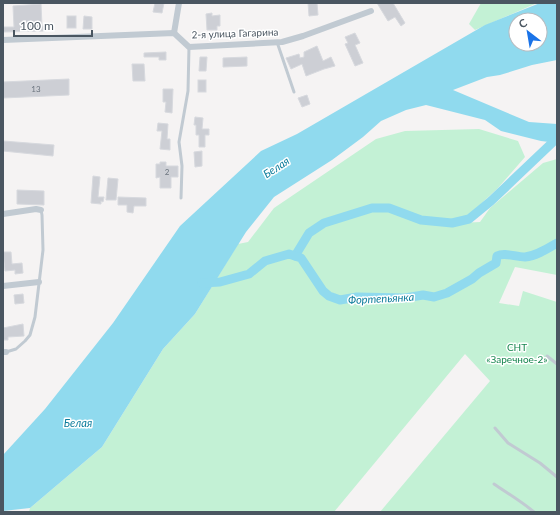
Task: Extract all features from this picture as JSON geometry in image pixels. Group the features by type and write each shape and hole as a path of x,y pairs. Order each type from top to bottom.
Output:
{"street":[{"path":"3,40 174,33 179,3"},
{"name":"2-я улица Гагарина","path":"174,33 189,47 277,42 304,36 371,11"},
{"path":"3,214 36,209 40,210"},
{"path":"3,286 39,282"}],"lane":[{"path":"277,42 294,92"},
{"path":"181,198 182,166 179,142 188,92 189,47"},
{"path":"5,352 16,349 25,341 30,335 35,317 43,250 42,214 40,210"},
{"path":"547,356 557,364"},
{"path":"495,428 508,443 540,463 557,477"},
{"path":"494,484 534,512"}],"green space":[{"path":"481,3 537,3 516,12 508,12 508,16 475,30 469,24"},
{"name":"СНТ «Заречное-2»","path":"479,129 518,141 525,157 497,189 460,223 480,222 490,208 543,163 557,159 557,275 515,267 499,303 519,306 523,291 557,302 557,512 380,512 490,381 465,354 334,512 29,512 30,508 102,447 163,349 195,314 238,244 248,242 274,208 376,139 405,131"}],"water":[{"name":"Белая","path":"540,3 557,3 557,60 487,77 453,90 529,122 557,124 557,143 541,141 501,131 485,120 426,105 406,110 381,121 363,137 332,160 274,197 246,232 195,314 163,349 102,447 30,508 3,511 3,455 45,409 113,323 180,226 261,151 297,134 485,25 508,16 508,52 548,52 548,12 518,12"}],"building":[{"path":"155,3 164,3 162,13 153,12"},
{"path":"308,3 317,3 318,15 309,16"},
{"path":"377,3 393,3 405,23 401,26 395,17 388,21"},
{"path":"41,4 42,26 45,26 45,31 3,32 3,27 14,27 13,6"},
{"path":"212,13 212,16 220,15 220,26 217,26 217,30 207,30 206,14"},
{"path":"67,16 76,16 76,28 67,28"},
{"path":"84,16 92,17 92,29 83,29"},
{"path":"355,33 360,43 355,45 363,63 355,66 345,44 348,43 345,37"},
{"path":"317,46 323,61 331,57 335,66 306,76 302,64 291,69 286,58 299,54 300,58 304,57 304,52"},
{"path":"166,52 166,60 159,60 159,57 144,57 144,53"},
{"path":"200,57 207,57 206,71 199,71"},
{"path":"247,57 247,66 223,67 223,58"},
{"path":"132,64 144,64 145,81 133,81"},
{"path":"69,79 69,95 3,98 3,82"},
{"path":"198,80 206,80 206,92 198,92"},
{"path":"163,89 173,89 172,113 165,112 166,102 163,102"},
{"path":"307,95 310,104 302,107 298,98"},
{"path":"195,117 203,118 202,129 209,129 209,135 205,135 205,147 199,147 199,135 196,135 196,125 194,125"},
{"path":"158,123 168,124 167,139 170,139 170,150 160,149 162,131 157,131"},
{"path":"3,141 54,145 53,156 3,151"},
{"path":"202,151 202,166 195,167 194,152"},
{"path":"160,162 166,162 166,166 178,166 178,177 171,177 171,188 160,188 160,177 156,178 156,164 160,164"},
{"path":"93,176 100,177 98,197 104,197 101,204 91,203"},
{"path":"108,178 118,179 116,200 106,200"},
{"path":"17,190 44,191 44,205 17,204"},
{"path":"118,197 146,198 146,206 134,206 133,213 127,212 127,205 118,205"},
{"path":"3,252 11,252 12,264 22,263 23,273 15,274 15,270 5,271"},
{"path":"23,294 24,303 15,304 14,295"},
{"path":"23,324 24,336 8,337 8,340 3,340 3,328"}],"waterway":[{"path":"295,256 309,233 324,223 372,208 389,208 421,220 452,223 469,219 491,201 553,142"},
{"name":"Фортепьянка","path":"202,283 220,282 249,274 265,261 289,254 301,258 323,291 329,296 340,300 357,297 405,298 423,295 434,297 447,293 472,279 496,263 497,256 503,254 525,257 541,252 557,243"}]}
